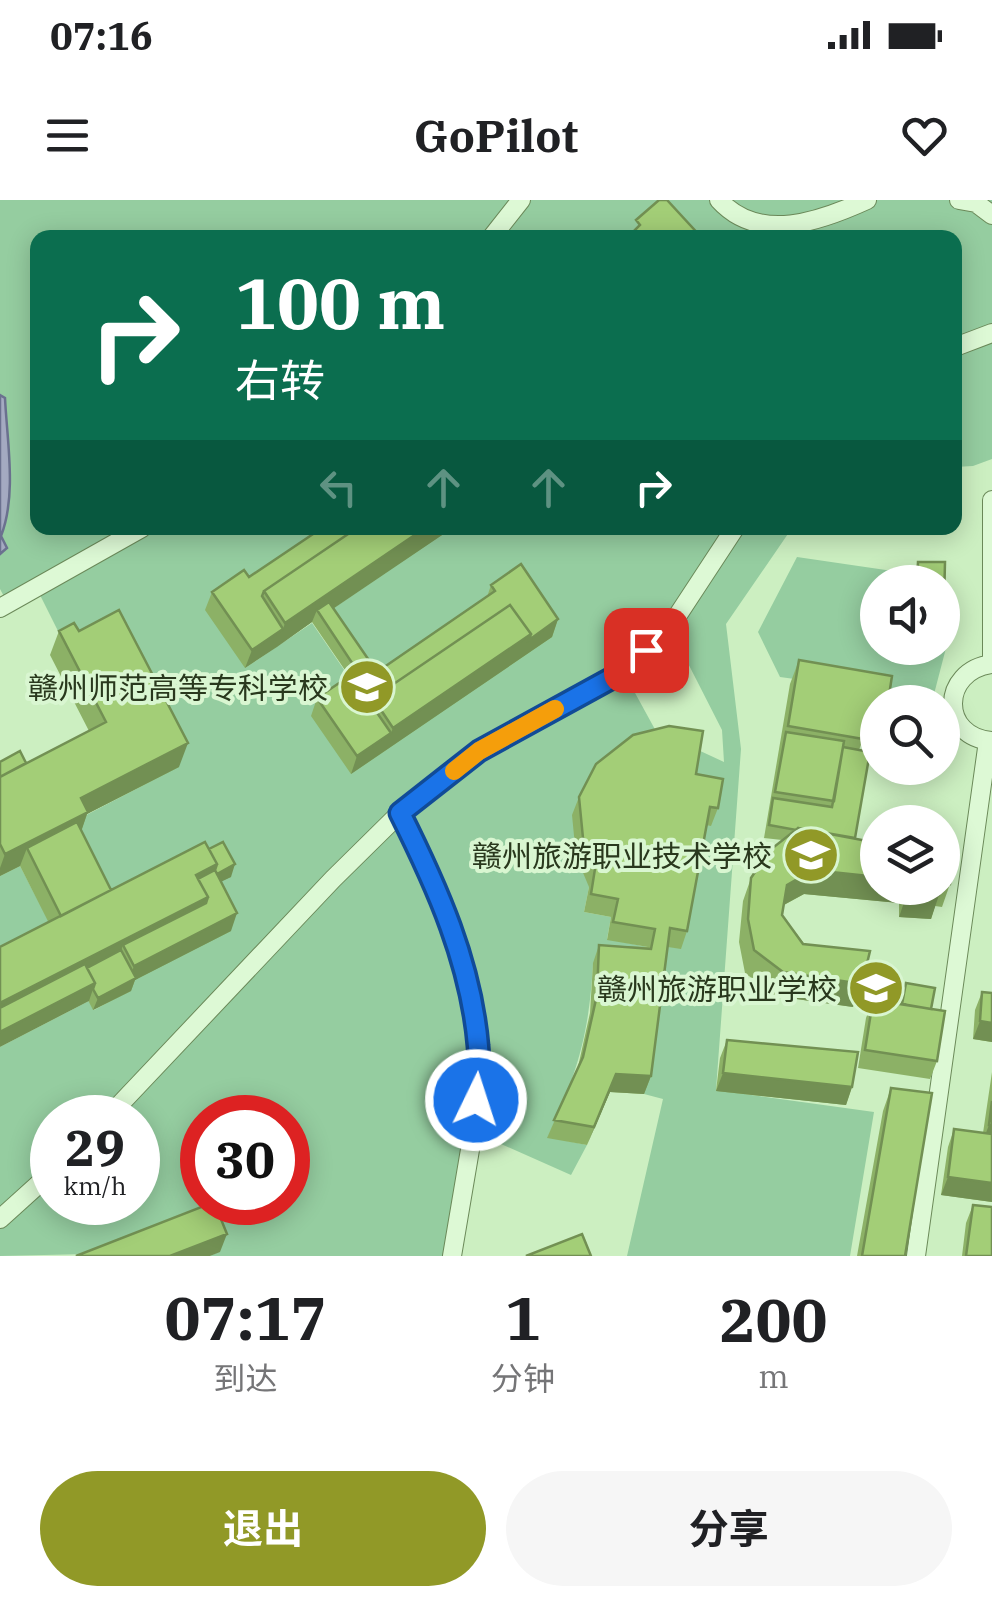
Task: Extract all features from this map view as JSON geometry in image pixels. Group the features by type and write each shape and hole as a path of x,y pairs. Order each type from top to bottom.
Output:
{"street":[{"path":"497,230 521,200"},
{"path":"719,200 727,209 764,226 820,220 867,200"},
{"path":"958,200 976,203 992,215"},
{"path":"962,344 992,333"},
{"path":"916,1256 990,741 968,733 952,706 963,676 992,664 991,502"},
{"path":"0,608 130,535"},
{"path":"129,1095 400,813 479,751 623,672 670,627 730,535"},
{"path":"400,813 429,872 463,962 479,1048 473,1132 452,1256"},
{"path":"0,1219 30,1192"}],"green space":[{"name":"赣州师范高等专科学校","path":"0,200 992,200 992,459 962,467 962,230 30,230 30,535 337,535 245,668 312,623 362,696 374,687 325,614 441,535 787,535 726,624 741,749 716,1090 874,1112 850,1256 627,1256 663,1099 644,1094 664,946 681,948 689,792 696,749 724,762 722,730 670,628 623,671 663,744 589,887 584,912 611,917 607,939 648,947 644,967 593,964 580,1054 548,1137 587,1145 571,1175 474,1132 452,1256 210,1256 220,1251 0,1256 0,1047 89,1001 94,1010 131,990 73,822 178,767 70,655 36,587 8,604 0,589 0,554 6,548 1,536 9,503 5,398 0,395"},
{"path":"797,557 860,566 860,665 942,665 936,685 860,688 780,677 758,632"},
{"path":"20,866 57,937 0,966 0,876"}],"water":[{"path":"0,395 5,398 10,486 1,536 7,548 0,554"}],"building":[{"path":"659,200 667,200 695,230 635,230 640,225 636,220"},
{"path":"312,535 347,535 264,591 262,596 283,629 252,650 212,592 244,570 249,577"},
{"path":"347,535 415,535 285,623 264,591"},
{"path":"918,562 945,562 945,565"},
{"path":"521,564 558,619 529,640 531,634 510,605 373,698 371,704 391,733 357,756 317,698 351,675 358,685 495,591 491,585"},
{"path":"329,602 377,672 364,681 317,610"},
{"path":"510,605 531,634 393,728 373,698"},
{"path":"119,610 188,743 81,798 88,812 5,854 0,844 0,777 106,722 59,631 74,623 79,631"},
{"path":"799,660 892,676 891,685 860,685 860,738 788,726"},
{"path":"669,726 703,731 696,774 723,779 718,808 710,807 687,931 670,928 651,1076 616,1074 594,1127 554,1120 583,1057 597,995 599,945 651,949 655,929 613,922 618,899 591,894 595,869 583,838 579,797 596,764 633,735"},
{"path":"786,732 844,741 834,801 775,792"},
{"path":"843,747 860,750 860,785 864,785 855,838 769,825 773,798 832,807"},
{"path":"20,751 26,763 0,777 0,762"},
{"path":"77,822 111,890 61,916 27,848"},
{"path":"798,828 860,840 860,875 813,870 787,885 782,915 803,944 870,951 862,984 783,972 754,950 748,919 751,878 770,850"},
{"path":"205,842 217,864 196,875 208,897 0,1003 0,947"},
{"path":"223,842 235,864 217,874 217,864 209,849"},
{"path":"215,870 237,913 134,966 123,945 206,903 208,897 198,879"},
{"path":"121,950 136,978 98,998 87,968"},
{"path":"85,964 95,983 0,1032 0,1008"},
{"path":"906,983 935,988 931,1009 902,1004"},
{"path":"982,992 992,993 992,1023 980,1021"},
{"path":"873,1000 945,1011 937,1061 865,1050"},
{"path":"727,1040 858,1052 852,1087 723,1073"},
{"path":"891,1088 932,1093 905,1256 862,1256"},
{"path":"954,1129 992,1134 992,1183 948,1177"},
{"path":"973,1205 992,1207 992,1256 966,1256"},
{"path":"180,1215 180,1225 223,1225 227,1234 170,1256 76,1256 160,1225"},
{"path":"582,1234 591,1256 526,1256"}],"slow traffic":[{"path":"454,771 479,751 555,709"}],"place":[{"name":"赣州师范高等专科学校","path":"367,687"},
{"name":"赣州旅游职业技术学校","path":"811,855"},
{"name":"赣州旅游职业学校","path":"876,988"}],"route":[{"path":"476,1100 479,1048 463,962 429,872 400,813 479,751 623,672 646,650"}]}
